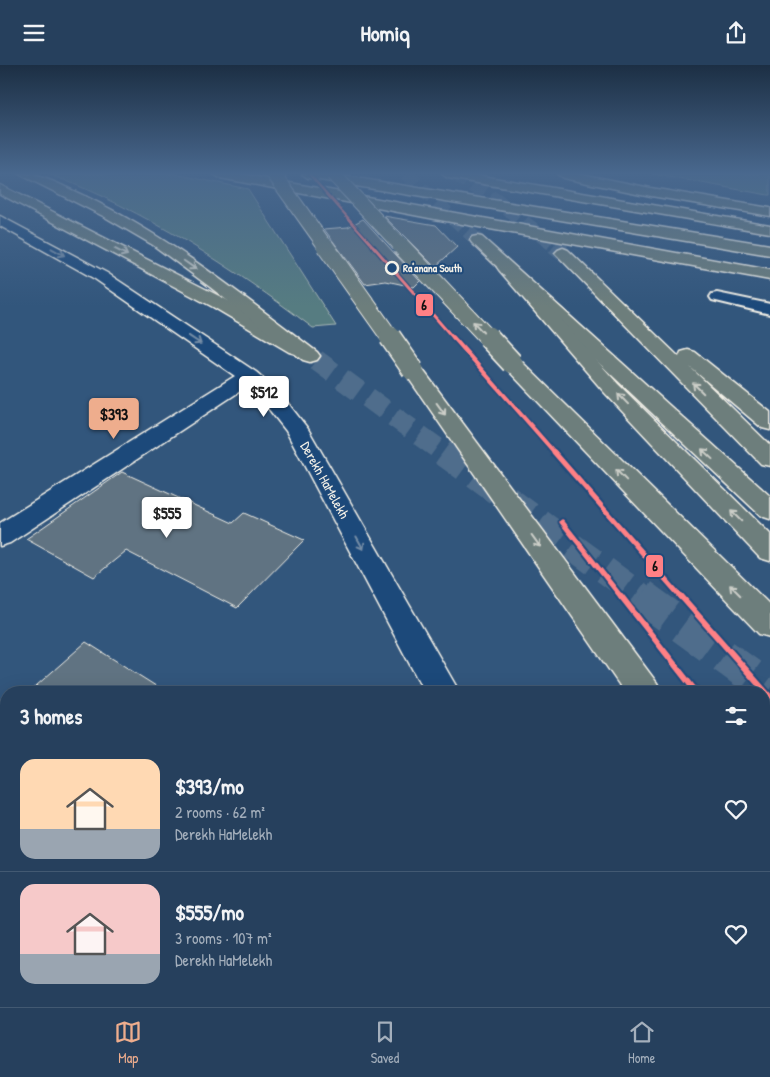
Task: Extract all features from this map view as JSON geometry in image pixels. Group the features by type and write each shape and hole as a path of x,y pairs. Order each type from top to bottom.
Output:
{"highway":[{"path":"56,218 219,303 313,358 212,281 158,243 115,218"},
{"path":"305,218 640,686"},
{"path":"375,218 647,502 770,625"},
{"path":"451,218 770,275"},
{"path":"575,218 770,250"},
{"path":"705,218 770,229"},
{"path":"477,240 770,510"},
{"path":"770,423 567,257 770,459"},
{"path":"505,267 612,387 770,551"}],"street":[{"name":"Derekh HaMelekh","path":"0,221 101,276 249,376 272,398 297,429 439,686"},
{"path":"0,536 249,376"}],"lane":[{"path":"717,297 770,309"}],"green space":[{"path":"144,218 267,218 336,326 313,328 251,283"}],"building":[{"path":"386,218 436,225 457,247 435,267"},
{"path":"363,219 420,281 414,287 386,281 365,284 324,229 348,227"},
{"path":"122,472 233,523 244,513 304,540 237,608 126,551 94,577 26,539"},
{"path":"86,642 156,686 36,686"}],"tunnel":[{"path":"453,218 477,240"},
{"path":"519,218 556,247"},
{"path":"554,246 563,253"},
{"path":"316,360 444,453"},
{"path":"443,452 643,598"},
{"path":"641,596 765,686"}],"transit line":[{"name":"6","path":"348,218 760,686"},
{"name":"6","path":"562,522 691,686"}],"place":[{"name":"Ra'anana South","path":"392,268"}]}
